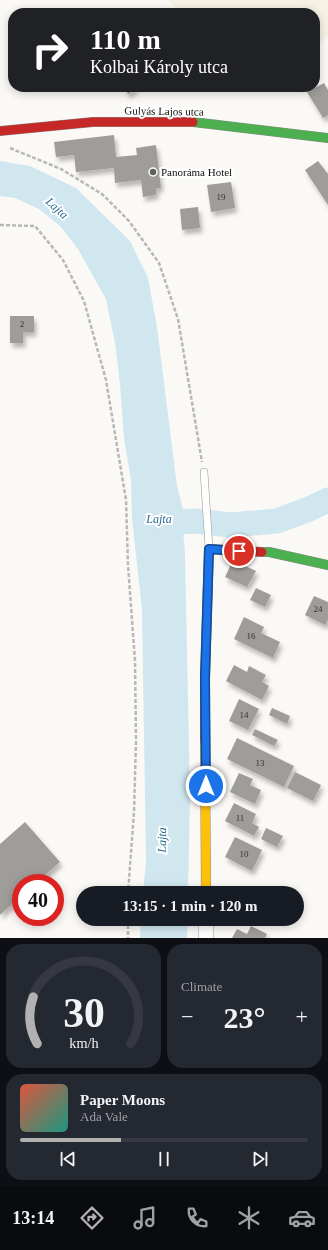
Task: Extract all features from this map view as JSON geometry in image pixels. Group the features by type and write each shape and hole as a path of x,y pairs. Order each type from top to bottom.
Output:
{"street":[{"name":"Gulyás Lajos utca","path":"0,131 93,122 186,121 328,138"},
{"path":"206,886 205,678 209,549 269,552 326,562"},
{"path":"206,926 206,938"}],"lane":[{"path":"204,472 209,549"}],"path":[{"path":"4,147 61,170 102,194 129,221 159,263 178,319 204,472"},
{"path":"0,225 35,226 63,260 84,301 106,380 126,500 135,661 136,749 134,812 129,886"},
{"path":"128,926 128,938"}],"shaded area":[{"path":"168,0 328,0 328,36 320,43 320,8 176,8"}],"water":[{"name":"Lajta","path":"0,161 30,166 76,188 130,241 148,278 157,327 177,486 185,517 200,518 203,528 183,529 185,555 190,796 188,886 144,886 146,860 142,610 132,518 131,480 124,438 120,384 115,343 106,299 78,249 60,226 39,209 15,198 0,196"},
{"path":"141,926 188,926 187,938 140,938"}],"building":[{"path":"324,83 328,90 328,115 323,118 307,92 320,92 320,85"},
{"path":"114,135 116,157 137,155 136,148 156,145 161,188 156,188 156,195 143,197 141,180 115,183 114,168 76,172 74,155 56,157 54,142"},
{"path":"318,161 328,174 328,205 305,170"},
{"path":"231,182 235,208 211,212 207,185"},
{"path":"198,207 200,228 182,230 180,209"},
{"path":"10,316 34,316 34,332 23,332 23,343 10,343"},
{"path":"233,560 256,571 247,587 225,577"},
{"path":"256,588 271,595 265,607 250,600"},
{"path":"314,596 328,602 328,620 325,625 305,615"},
{"path":"244,617 264,627 261,633 280,642 273,658 234,639"},
{"path":"234,665 247,672 249,666 266,675 262,682 269,686 262,700 226,681"},
{"path":"239,699 259,709 248,730 229,721"},
{"path":"272,708 290,716 287,724 269,715"},
{"path":"255,729 278,740 274,746 252,735"},
{"path":"237,738 294,766 284,787 227,759"},
{"path":"295,772 321,785 313,801 287,788"},
{"path":"239,773 253,779 250,785 261,790 255,804 230,792"},
{"path":"234,803 256,814 252,823 259,827 254,836 225,821"},
{"path":"25,822 60,862 46,874 12,874 12,904 0,915 0,844"},
{"path":"266,828 283,836 277,847 261,839"},
{"path":"235,837 262,850 252,871 225,857"},
{"path":"251,926 267,934 265,938 232,938 237,929 247,934"}],"waterway":[{"path":"166,523 195,521 230,525 277,521 328,500"}],"traffic: fast":[{"path":"193,122 328,138"},
{"path":"262,552 269,552 328,565"}],"traffic: slow":[{"path":"205,742 206,886"}],"traffic: jam":[{"path":"0,131 93,122 193,122"},
{"path":"205,742 205,678 209,549 262,552"}],"place":[{"name":"Panoráma Hotel","path":"153,172"}],"route":[{"path":"206,786 205,678 209,549 239,551"}]}
